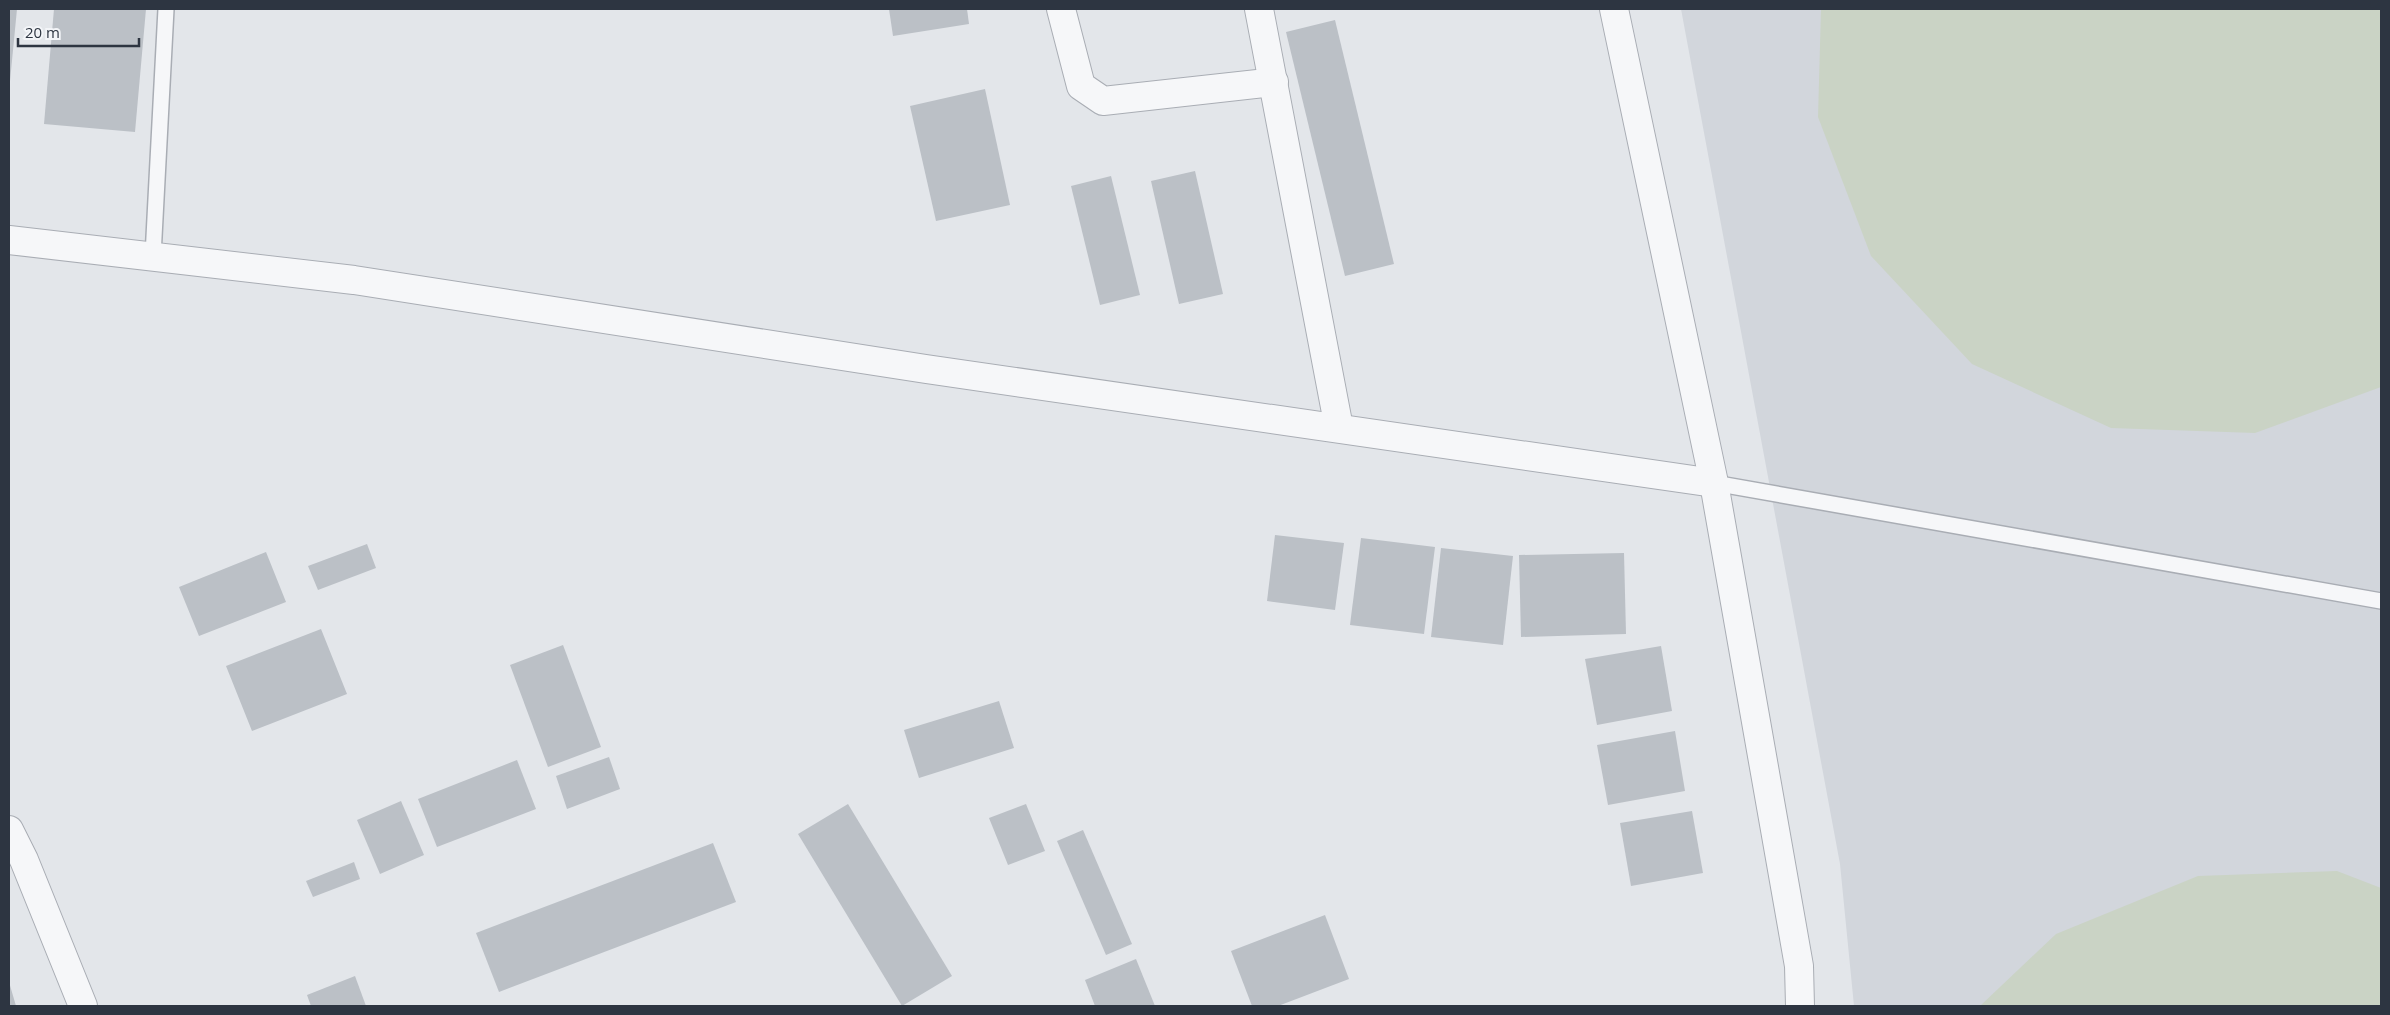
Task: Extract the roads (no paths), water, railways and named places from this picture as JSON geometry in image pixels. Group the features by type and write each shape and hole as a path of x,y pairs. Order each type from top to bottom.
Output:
{"street":[{"path":"1062,9 1074,64 1081,86 1104,101 1274,82"},
{"path":"1259,9 1338,428"},
{"path":"1614,9 1714,483 1799,966 1800,1006"},
{"path":"9,240 354,280 926,369 1714,483"},
{"path":"9,830 24,860 83,1006"}],"lane":[{"path":"152,256 166,9"},
{"path":"1714,483 2381,601"}]}
